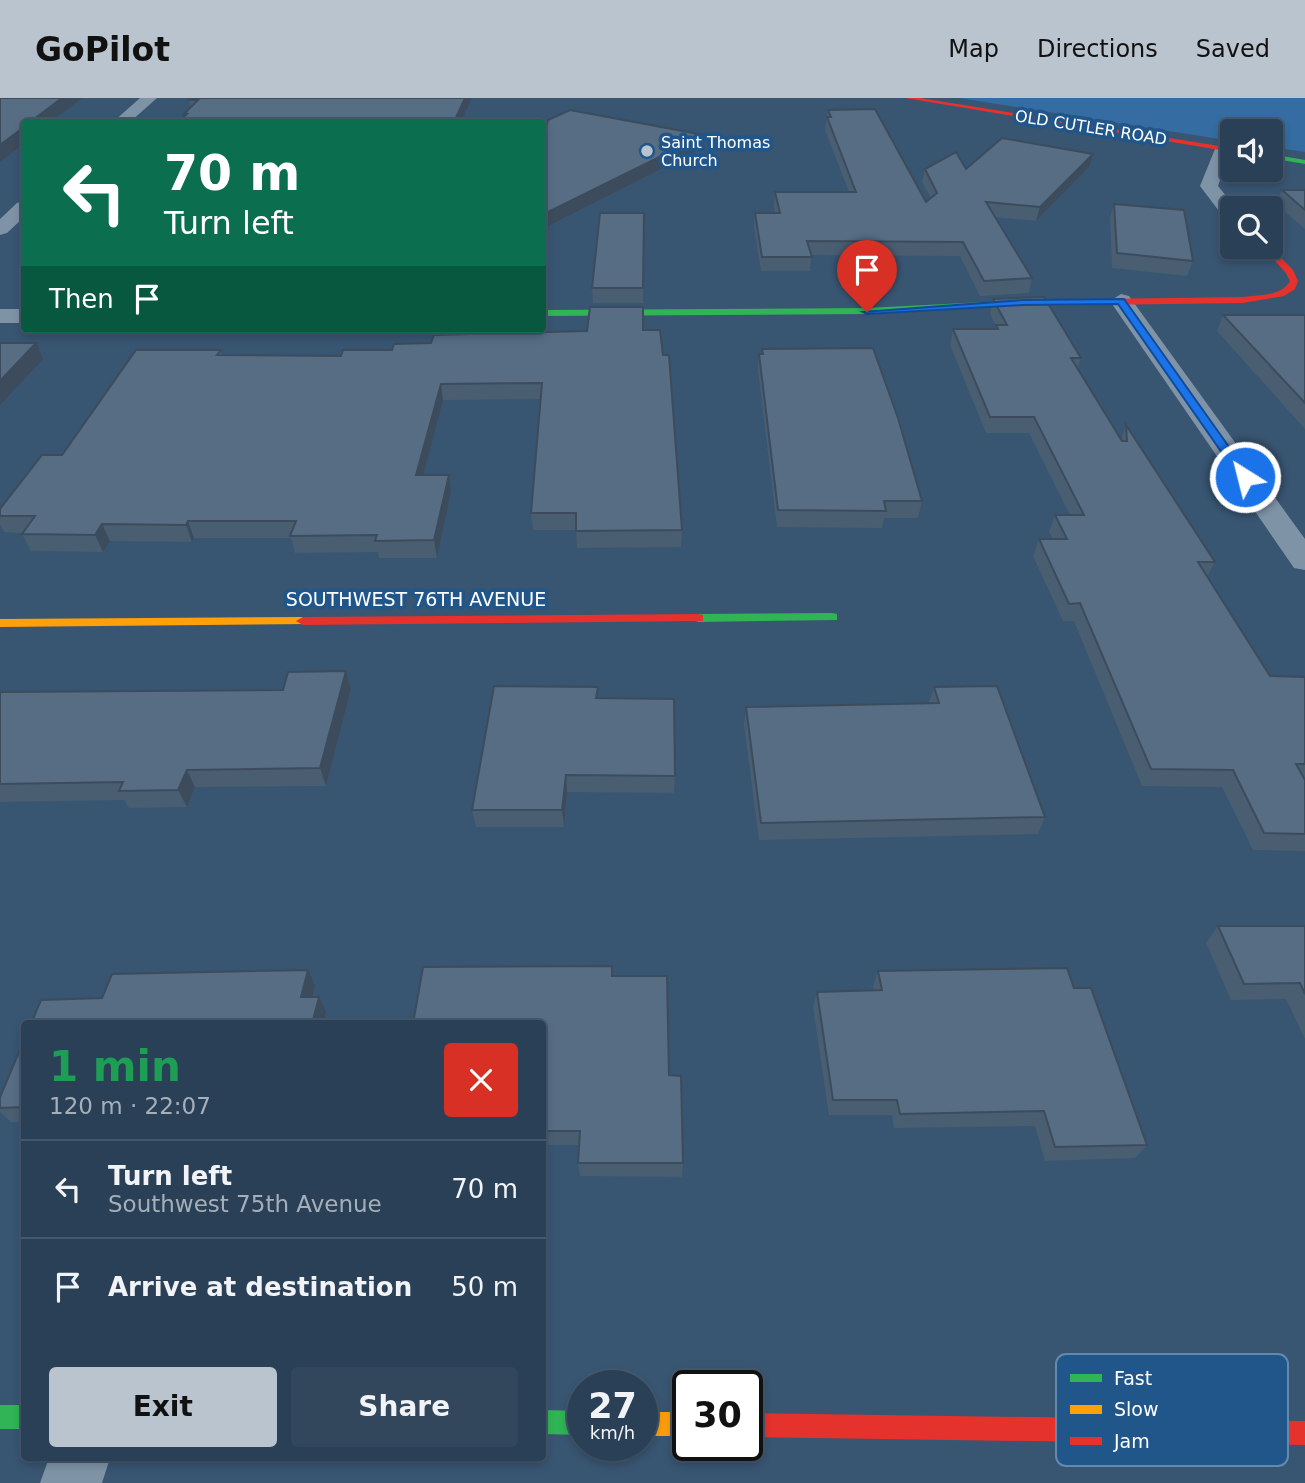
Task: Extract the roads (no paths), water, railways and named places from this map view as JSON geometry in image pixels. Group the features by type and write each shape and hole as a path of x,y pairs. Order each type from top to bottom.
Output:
{"street":[{"path":"124,119 149,98"},
{"name":"OLD CUTLER ROAD","path":"908,98 1220,148"},
{"path":"1283,158 1305,162"},
{"path":"1220,165 1209,186 1220,202"},
{"path":"0,229 21,210"},
{"path":"546,313 867,312 1002,303 1243,300 1281,294 1292,287 1294,281 1290,272 1277,259"},
{"path":"1121,301 1305,561"},
{"path":"0,316 21,316"},
{"name":"SOUTHWEST 76TH AVENUE","path":"0,623 832,617"},
{"path":"0,1417 21,1417"},
{"path":"546,1422 567,1423"},
{"path":"763,1425 1056,1429"},
{"path":"71,1483 78,1461"}],"place":[{"name":"Saint Thomas Church","path":"647,151"}]}
